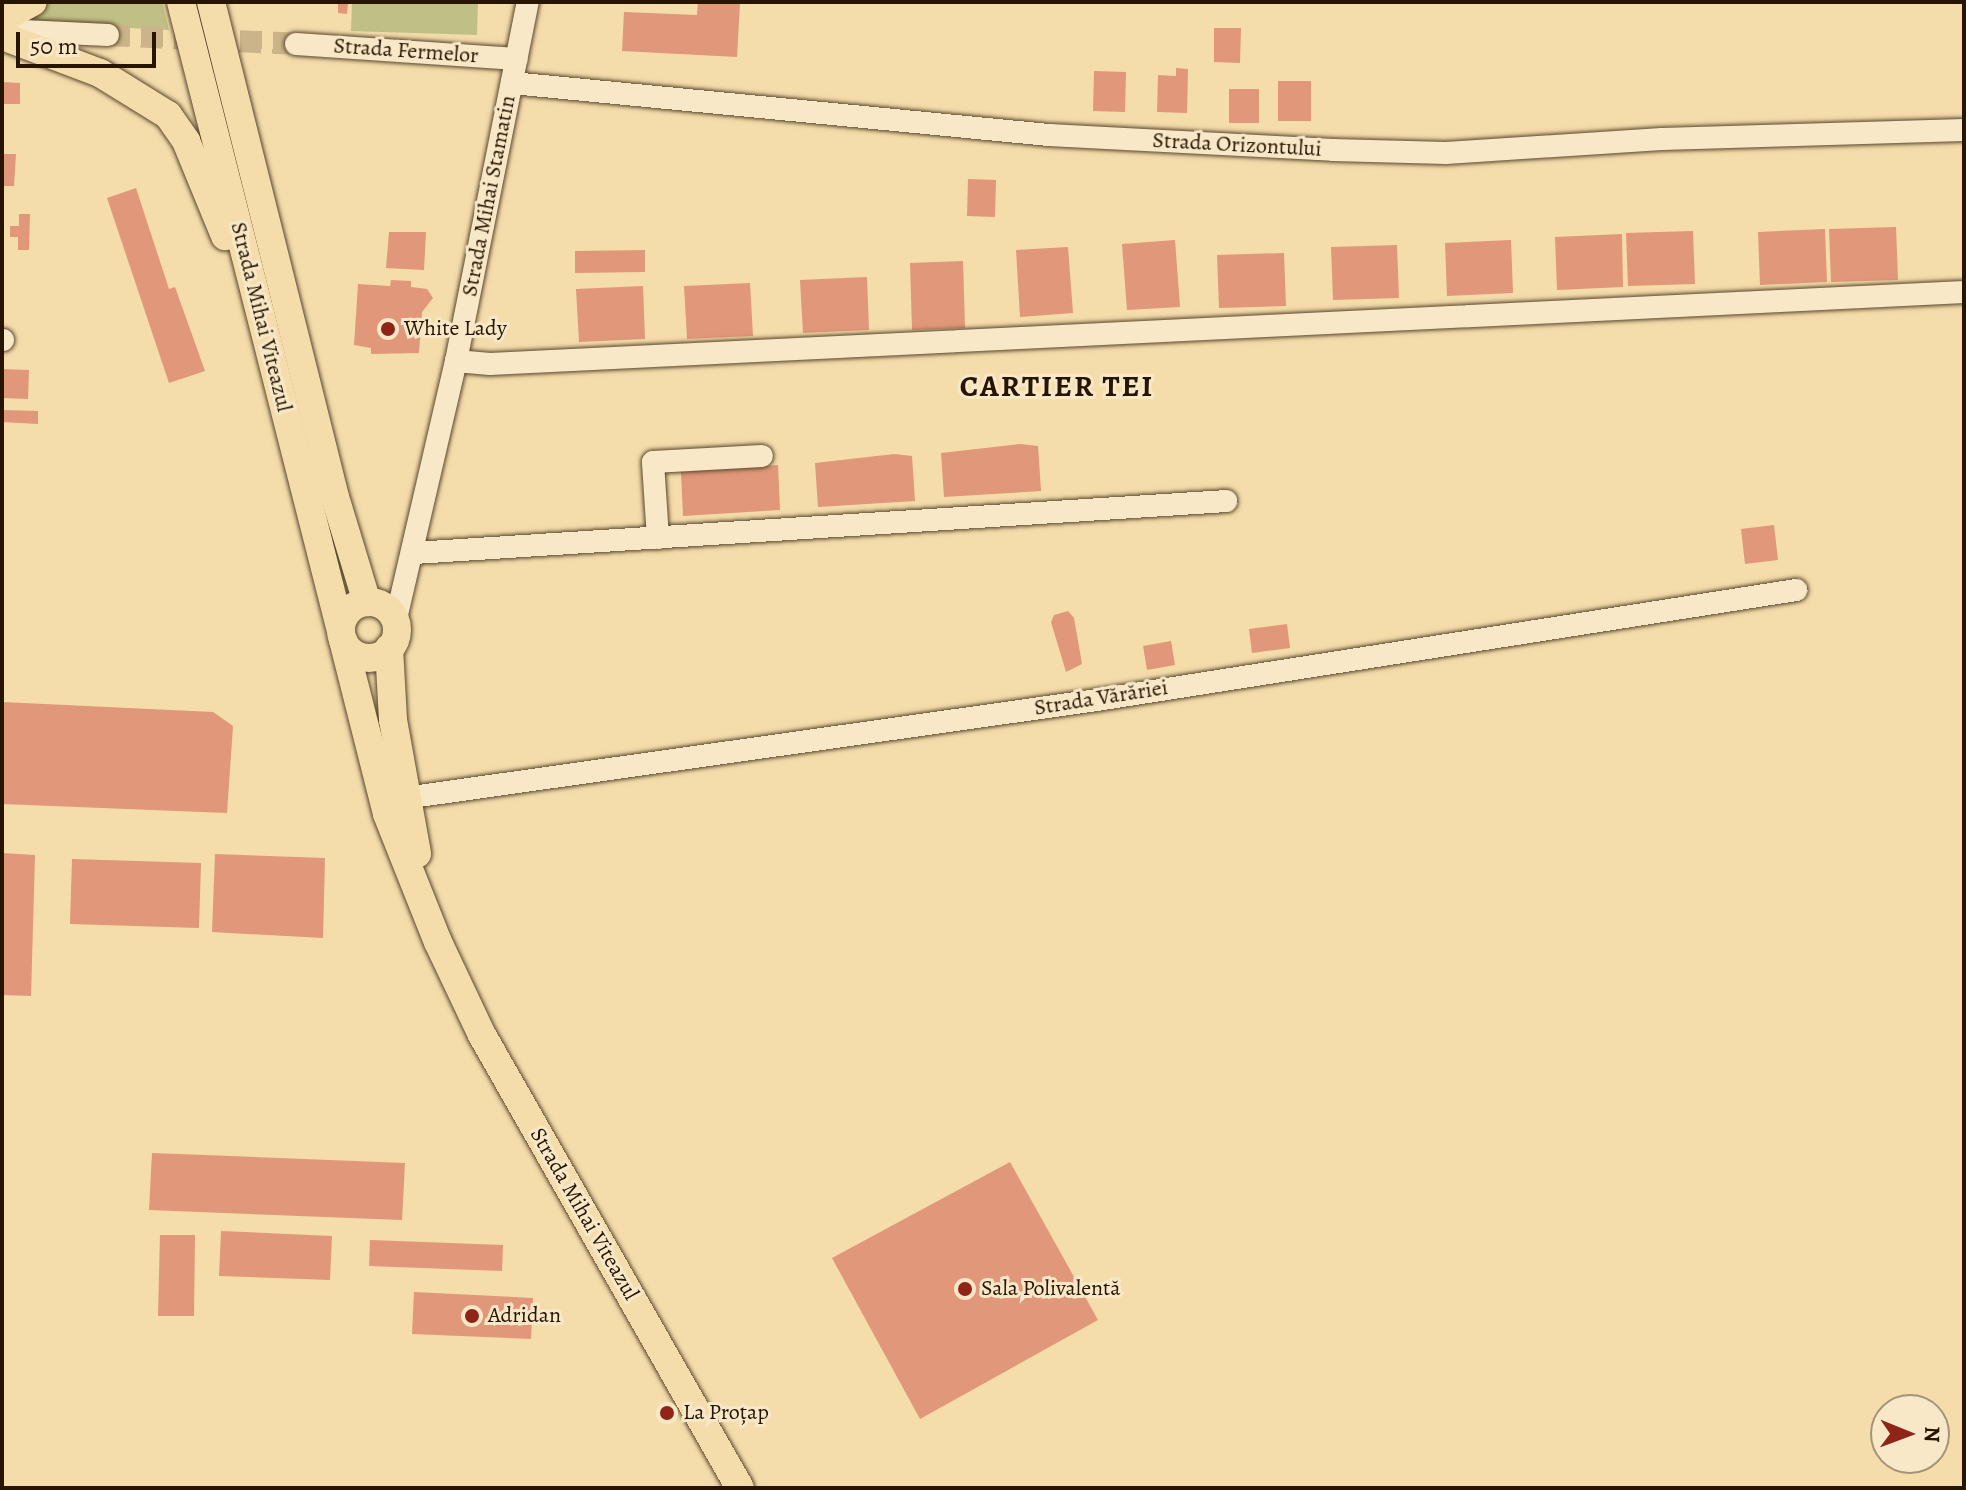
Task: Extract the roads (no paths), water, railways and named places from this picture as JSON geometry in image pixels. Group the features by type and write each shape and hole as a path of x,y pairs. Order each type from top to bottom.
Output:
{"main road":[{"name":"Strada Mihai Viteazul","path":"181,2 387,814 436,936 482,1035 740,1488"},
{"name":"Strada Mihai Viteazul","path":"211,2 335,497 367,602"},
{"path":"10,17 168,115 186,141 261,317"},
{"path":"367,602 388,610 392,635 368,658 353,653 342,636 348,611 367,602"},
{"name":"Strada Mihai Viteazul","path":"392,635 405,798 436,936"}],"street":[{"name":"Strada Mihai Stamatin","path":"392,635 414,553 456,361 528,2"},
{"path":"10,17 108,35"},
{"name":"Strada Fermelor","path":"296,44 516,59"},
{"name":"Strada Orizontului","path":"512,83 1049,135 1333,150 1446,153 1662,139 1964,130"},
{"path":"456,361 521,362 1964,292"},
{"path":"658,538 653,462 762,456"},
{"path":"414,553 1226,501"},
{"name":"Strada Vărăriei","path":"405,798 1097,700 1796,590"}],"tunnel":[{"path":"108,35 296,44"}],"place":[{"name":"White Lady","path":"388,329"},
{"name":"Sala Polivalentă","path":"965,1289"},
{"name":"Adridan","path":"472,1316"},
{"name":"La Proțap","path":"667,1413"}],"district":[{"name":"CARTIER TEI","path":"1057,386"}]}
